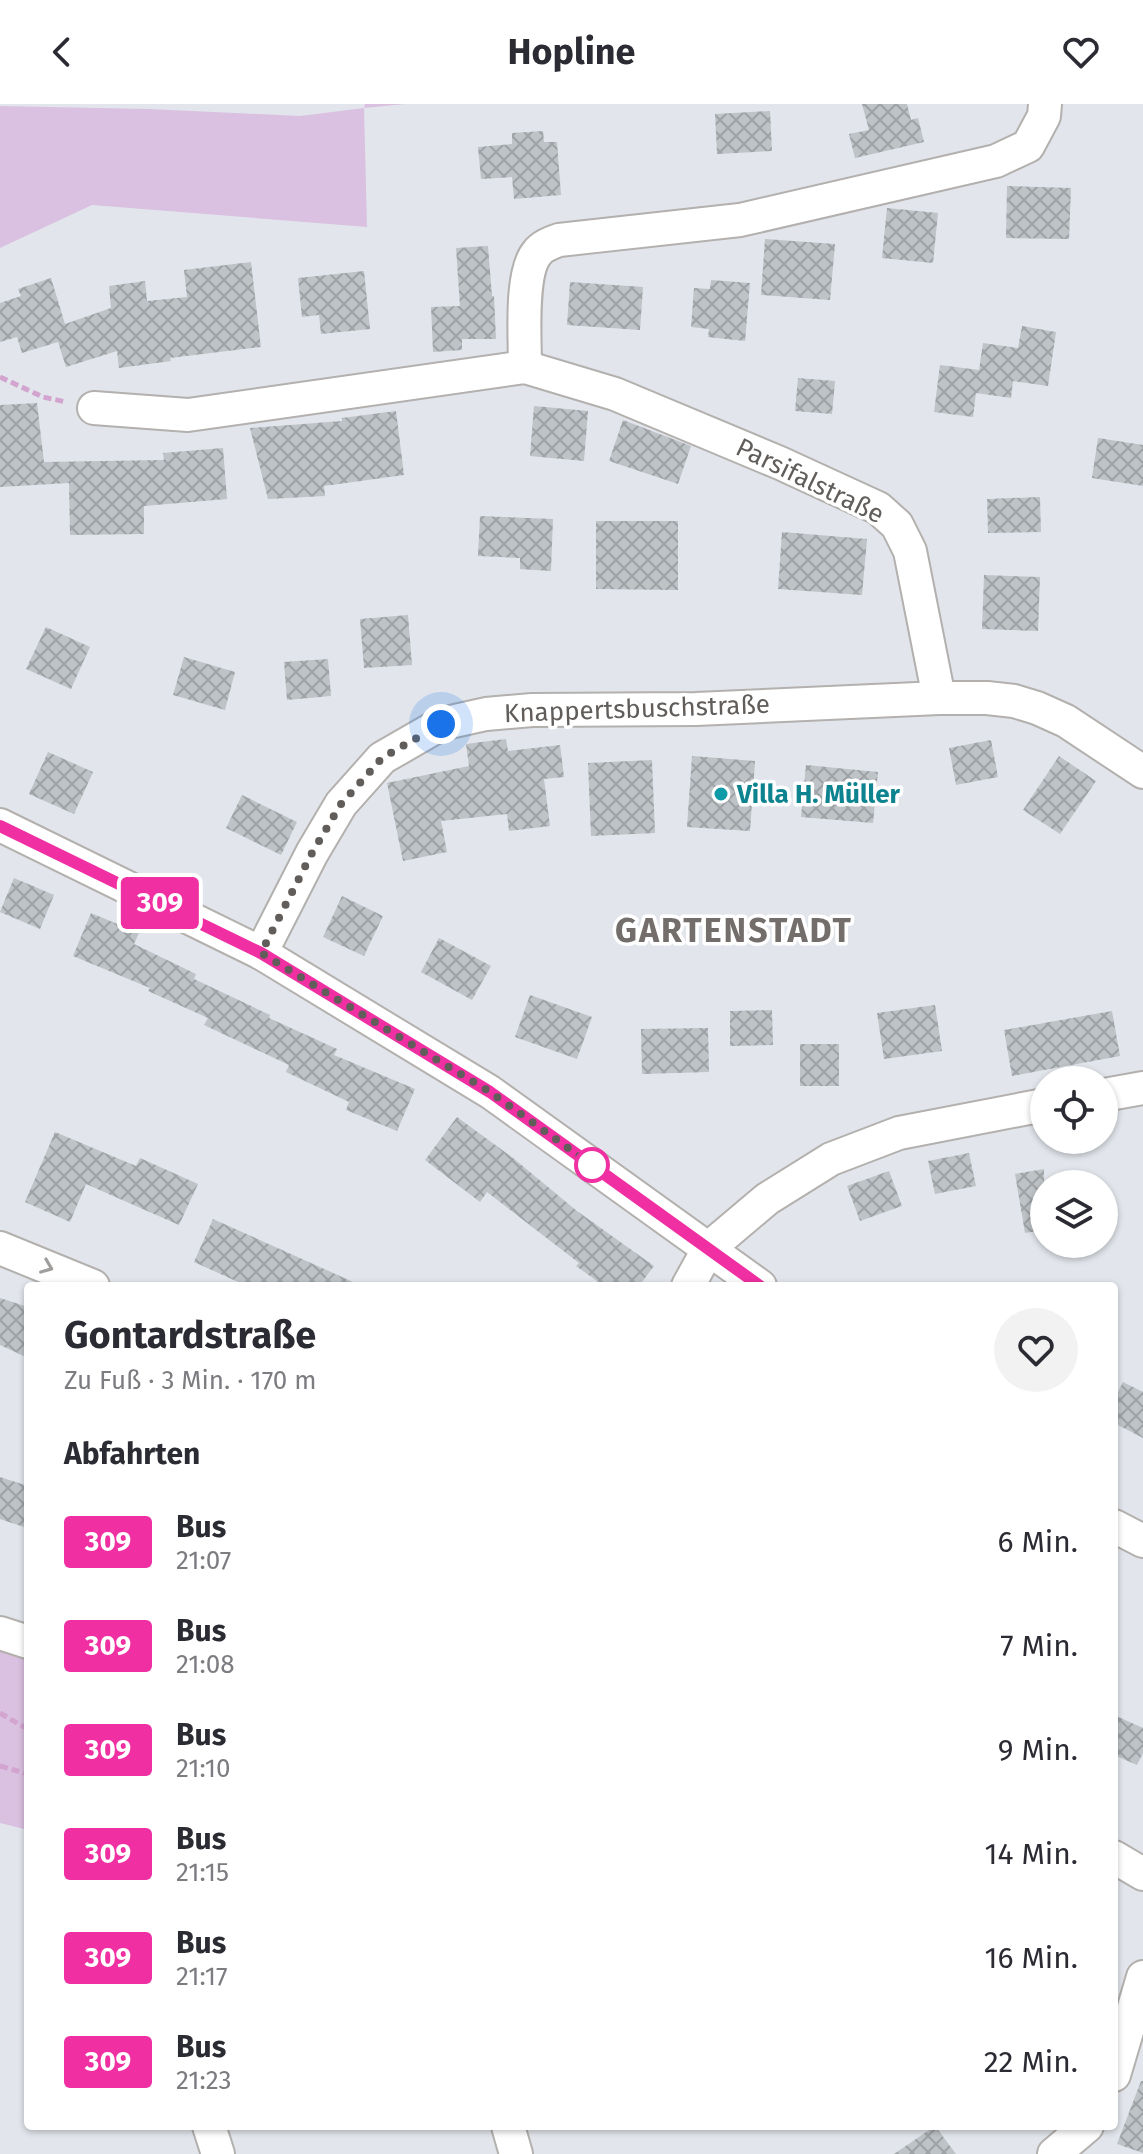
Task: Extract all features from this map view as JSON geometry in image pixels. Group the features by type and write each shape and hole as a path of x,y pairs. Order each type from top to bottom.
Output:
{"street":[{"path":"525,367 526,279 537,252 547,245 559,240 740,220 996,161 1028,146 1044,116 1045,104"},
{"name":"Parsifalstraße","path":"94,408 188,415 525,367 615,394 878,508 897,525 910,551 939,698"},
{"path":"939,698 987,698 1037,708 1066,721 1143,772"},
{"name":"Knappertsbuschstraße","path":"261,953 341,804 382,758 441,724 486,714 532,710 696,709 939,698"},
{"path":"0,825 261,953 490,1092 755,1282"},
{"path":"1118,1092 1143,1088"},
{"path":"690,1282 709,1248 767,1199 831,1159 899,1133 1030,1108"},
{"path":"0,1248 83,1282"},
{"path":"1118,1528 1143,1541"},
{"path":"0,1633 24,1641"},
{"path":"1118,1859 1143,1874"},
{"path":"1118,2061 1143,1977"},
{"path":"210,2130 218,2154"},
{"path":"509,2130 516,2154"},
{"path":"1054,2154 1074,2130"}],"path":[{"path":"0,377 43,397 94,408"},
{"path":"0,1713 24,1727"},
{"path":"0,1766 24,1773"}],"shaded area":[{"path":"365,104 405,104 364,108"},
{"path":"0,106 300,116 364,108 367,227 92,205 0,248"},
{"path":"0,1634 24,1642 24,1829 0,1823"}],"building":[{"path":"862,104 907,104 911,120 918,118 924,142 855,158 849,134 869,130"},
{"path":"770,111 772,151 717,154 715,114"},
{"path":"543,131 544,142 557,142 561,195 514,199 512,177 481,179 478,147 512,144 512,133"},
{"path":"1007,186 1071,188 1069,239 1006,238"},
{"path":"887,208 938,213 933,263 882,258"},
{"path":"765,239 835,244 830,300 761,295"},
{"path":"488,246 496,339 462,339 462,350 433,352 431,307 460,306 456,248"},
{"path":"251,262 261,347 170,358 171,361 119,368 117,351 66,367 58,342 22,353 17,337 0,342 0,303 21,296 18,289 51,278 65,324 111,308 109,286 145,281 147,301 187,297 184,270"},
{"path":"364,271 370,329 321,334 319,315 302,317 298,278"},
{"path":"711,280 750,283 745,341 708,337 709,329 691,327 694,288 710,289"},
{"path":"570,282 643,287 640,330 567,325"},
{"path":"1022,326 1056,332 1048,386 1013,381 1011,398 976,393 973,417 934,412 940,365 979,370 983,343 1018,348"},
{"path":"798,378 835,381 832,414 795,411"},
{"path":"37,403 44,462 164,460 163,453 223,448 227,499 144,506 144,534 70,535 69,483 0,487 0,405"},
{"path":"534,406 588,411 584,461 530,456"},
{"path":"396,411 404,475 324,486 325,496 268,499 250,428 342,421 342,418"},
{"path":"623,420 691,446 678,484 609,461"},
{"path":"1098,438 1143,445 1143,486 1092,478"},
{"path":"1040,497 1041,532 988,533 987,499"},
{"path":"480,516 553,519 551,571 520,569 520,558 478,556"},
{"path":"596,521 678,521 678,590 596,589"},
{"path":"782,532 867,539 862,595 778,589"},
{"path":"984,575 1040,577 1038,631 982,629"},
{"path":"408,615 412,665 364,668 360,619"},
{"path":"46,627 90,647 71,689 26,669"},
{"path":"184,657 235,672 225,710 173,695"},
{"path":"328,659 331,696 287,700 284,662"},
{"path":"506,739 508,751 560,745 564,777 544,779 550,826 509,831 507,814 441,821 447,852 403,861 387,783 469,766 466,744"},
{"path":"991,740 998,777 956,785 949,748"},
{"path":"48,752 93,772 74,814 29,794"},
{"name":"Villa H. Müller","path":"692,756 755,761 750,831 687,827"},
{"path":"1059,756 1096,781 1060,834 1023,810"},
{"path":"652,760 655,833 591,836 588,763"},
{"path":"806,765 878,772 873,823 801,817"},
{"path":"242,795 297,822 281,855 226,828"},
{"path":"14,878 54,895 40,929 0,912"},
{"path":"342,896 383,916 364,956 323,937"},
{"path":"91,913 139,933 134,944 196,974 194,979 337,1049 334,1055 415,1089 397,1131 346,1110 349,1102 286,1072 289,1065 204,1025 208,1018 148,991 150,988 73,956"},
{"path":"439,938 491,966 472,1000 421,972"},
{"path":"530,995 592,1017 577,1059 515,1037"},
{"path":"935,1005 942,1051 884,1059 877,1013"},
{"path":"772,1010 773,1045 730,1046 730,1011"},
{"path":"1112,1011 1120,1056 1066,1066 1030,1066 1030,1073 1012,1076 1004,1030"},
{"path":"708,1028 709,1072 642,1074 641,1029"},
{"path":"800,1044 839,1044 839,1086 800,1086"},
{"path":"457,1117 577,1211 654,1266 642,1282 598,1282 576,1266 579,1263 487,1192 480,1202 425,1160"},
{"path":"55,1132 136,1166 140,1158 198,1184 179,1225 86,1184 70,1222 25,1202"},
{"path":"969,1153 976,1186 935,1194 928,1161"},
{"path":"889,1171 902,1206 860,1221 847,1186"},
{"path":"1030,1171 1030,1232 1025,1233 1015,1174"},
{"path":"213,1219 353,1282 238,1282 194,1262"},
{"path":"0,1298 24,1306 24,1356 0,1345"},
{"path":"1123,1382 1143,1392 1143,1438 1118,1425 1118,1392"},
{"path":"0,1477 24,1485 24,1527 0,1519"},
{"path":"1118,1717 1143,1728 1143,1753 1137,1765 1118,1757"},
{"path":"1143,2081 1143,2153 1117,2144"},
{"path":"929,2130 938,2130 956,2154 894,2154"}],"bus line":[{"name":"309","path":"0,826 261,953 490,1092 755,1282"}],"place":[{"name":"Villa H. Müller","path":"721,794"}],"district":[{"name":"GARTENSTADT","path":"734,930"}],"route":[{"path":"441,724 382,758 341,804 261,953 490,1092 592,1165"}]}
